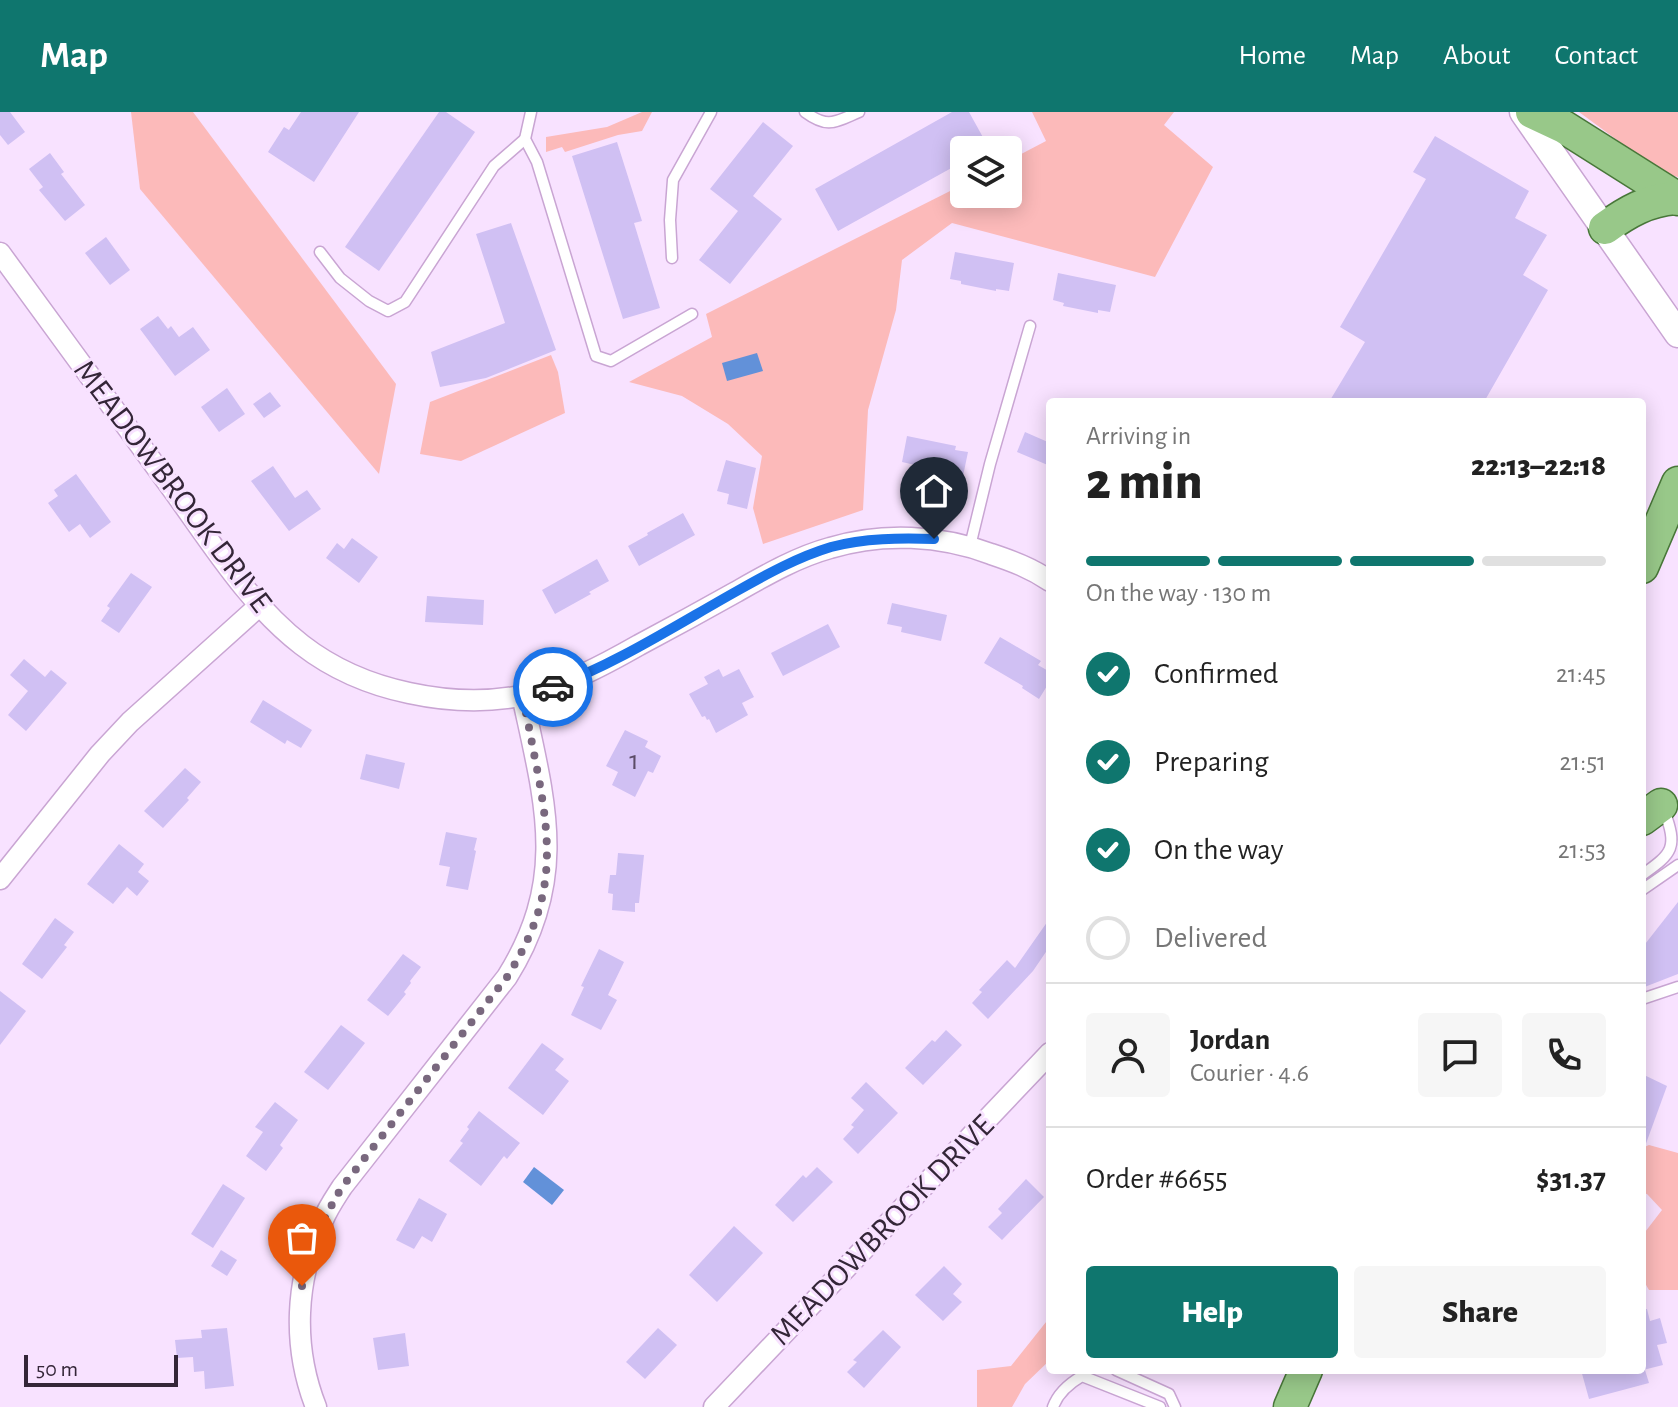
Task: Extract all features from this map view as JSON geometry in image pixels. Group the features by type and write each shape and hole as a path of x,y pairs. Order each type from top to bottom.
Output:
{"main road":[{"path":"1532,112 1564,127 1677,198"},
{"path":"1605,228 1627,212 1659,199 1677,198"},
{"path":"1646,558 1678,483"},
{"path":"1290,1407 1304,1374"}],"street":[{"path":"1523,112 1678,334"},
{"name":"MEADOWBROOK DRIVE","path":"0,253 259,606 292,637 330,664 394,690 428,697 490,699 522,695 576,679 803,557 869,540 934,539 970,546 1016,562 1046,579"},
{"path":"0,879 100,754 130,722 259,606"},
{"path":"316,1407 304,1368 299,1316 310,1253 323,1219 342,1187 507,977 534,926 543,895 548,863 548,833 522,695"},
{"name":"MEADOWBROOK DRIVE","path":"714,1407 1046,1057"}],"lane":[{"path":"320,252 340,278 369,301 388,311 405,302 494,166 525,139 531,112"},
{"path":"672,258 670,220 673,180 711,112"},
{"path":"805,112 817,121 833,123 859,112"},
{"path":"525,139 537,162 596,356 611,361 692,314"},
{"path":"970,546 1030,326"},
{"path":"1646,872 1667,858 1676,845 1677,835 1660,805"},
{"path":"1646,887 1678,865"},
{"path":"1646,998 1678,987"},
{"path":"1053,1407 1072,1382 1084,1374"},
{"path":"1088,1374 1160,1407"},
{"path":"1125,1374 1169,1394 1175,1407"}],"shaded area":[{"path":"131,112 193,112 396,384 379,474 140,189"},
{"path":"642,112 652,112 642,131 618,135 565,152 562,147 546,152 546,137 607,127"},
{"path":"1032,112 1174,112 1164,125 1213,167 1155,277 952,223 902,260 896,310 868,410 863,510 763,544 753,508 762,456 728,424 682,396 629,382 712,337 706,314 950,191 950,208 1022,208 1022,154 1046,141"},
{"path":"1579,112 1678,112 1678,177 1662,173"},
{"path":"551,355 558,372 565,413 461,461 420,454 430,402"},
{"path":"1646,1146 1678,1153 1678,1290 1649,1290 1646,1285 1646,1231 1662,1210 1646,1194"},
{"path":"1046,1322 1046,1364 1025,1384 1012,1407 977,1407 977,1370 1011,1366"}],"water":[{"path":"757,353 763,371 727,381 722,363"},
{"path":"534,1167 564,1190 552,1205 523,1182"}],"building":[{"path":"0,112 10,112 25,132 8,145 0,135"},
{"path":"301,112 359,112 314,182 268,152 284,127 289,130"},
{"path":"439,112 446,112 475,132 379,271 345,247"},
{"path":"952,112 969,112 982,136 950,136 950,169 838,231 815,189"},
{"path":"763,122 793,146 753,196 782,219 730,284 699,260 738,211 710,189"},
{"path":"1435,136 1529,191 1515,218 1547,235 1523,275 1548,290 1486,398 1331,398 1365,342 1340,327 1426,179 1413,172"},
{"path":"617,142 642,221 634,223 660,308 623,319 572,156"},
{"path":"50,153 64,172 61,174 85,205 65,221 39,190 43,187 29,169"},
{"path":"511,223 556,350 486,378 440,387 431,352 505,323 476,234"},
{"path":"106,237 130,270 110,285 85,253"},
{"path":"955,252 1014,263 1009,291 961,284 961,281 950,279"},
{"path":"1058,273 1116,285 1110,312 1098,310 1098,313 1063,306 1064,303 1053,300"},
{"path":"158,316 179,337 193,327 210,350 175,376 140,329"},
{"path":"227,388 245,414 219,432 201,407"},
{"path":"270,392 281,406 264,418 253,404"},
{"path":"1025,432 1046,441 1046,464 1017,452"},
{"path":"907,436 956,446 955,450 968,452 963,476 902,462"},
{"path":"726,460 756,468 747,509 727,504 729,494 717,491"},
{"path":"273,466 295,498 307,490 321,509 289,531 251,481"},
{"path":"76,474 111,522 90,538 80,524 69,532 48,503 58,496 54,490"},
{"path":"683,513 695,535 639,566 628,546"},
{"path":"352,538 378,557 359,583 326,558 337,543 344,549"},
{"path":"597,559 609,581 555,614 542,590"},
{"path":"131,573 152,587 119,633 101,621 110,608 107,606"},
{"path":"427,596 484,600 483,625 425,622"},
{"path":"892,603 947,615 941,641 901,632 902,627 887,624"},
{"path":"828,624 840,647 783,676 771,653"},
{"path":"1000,637 1041,661 1038,665 1046,670 1046,688 1039,699 984,663"},
{"path":"24,659 45,677 51,670 67,683 26,731 8,715 28,691 10,675"},
{"path":"719,669 723,677 739,669 754,697 742,703 748,715 716,733 709,719 702,717 689,694 708,684 704,677"},
{"path":"263,700 312,730 301,748 287,740 285,744 250,722"},
{"path":"625,730 648,741 645,747 661,756 653,773 648,771 635,797 612,785 618,772 606,766"},
{"path":"366,754 405,763 399,789 360,779"},
{"path":"185,768 201,782 163,828 144,811"},
{"path":"446,832 477,838 468,890 446,886 450,867 439,865"},
{"path":"119,844 144,864 138,872 149,881 137,896 127,887 113,904 87,884"},
{"path":"618,853 644,855 639,903 635,903 635,912 612,910 613,894 608,893 610,875 616,875"},
{"path":"1678,902 1678,974 1646,986 1646,943"},
{"path":"55,918 74,932 64,945 67,947 42,979 22,964"},
{"path":"1046,924 1046,952 1033,971 988,1019 972,1003 982,992 979,990 1007,960 1015,968"},
{"path":"599,949 624,962 608,995 617,1000 601,1030 571,1015"},
{"path":"403,954 421,967 410,981 404,992 406,994 388,1016 367,1000"},
{"path":"0,991 26,1011 0,1045"},
{"path":"341,1025 365,1043 328,1090 304,1072"},
{"path":"946,1030 962,1045 923,1085 905,1068"},
{"path":"542,1043 564,1059 555,1070 569,1081 543,1115 508,1088"},
{"path":"1646,1076 1667,1086 1646,1144"},
{"path":"866,1082 898,1113 858,1154 843,1139 864,1110 851,1098"},
{"path":"275,1102 298,1120 266,1171 246,1156 263,1132 255,1127"},
{"path":"479,1111 520,1143 507,1159 504,1156 481,1186 449,1161 463,1143 460,1141 469,1129 467,1127"},
{"path":"817,1167 833,1182 793,1222 775,1205 803,1175 806,1178"},
{"path":"1026,1179 1044,1197 1002,1240 988,1227 1002,1213 998,1209"},
{"path":"223,1184 245,1198 213,1248 191,1234"},
{"path":"419,1198 447,1214 432,1242 422,1236 414,1249 396,1240"},
{"path":"734,1226 763,1253 717,1302 689,1275"},
{"path":"221,1250 237,1260 227,1276 211,1266"},
{"path":"944,1266 962,1284 953,1294 962,1302 943,1321 915,1295"},
{"path":"1646,1309 1650,1321 1660,1318 1667,1343 1657,1345 1663,1365 1646,1369"},
{"path":"227,1328 234,1386 205,1389 204,1371 194,1372 193,1357 177,1358 175,1340 202,1338 201,1330"},
{"path":"658,1328 677,1345 645,1379 626,1362"},
{"path":"883,1330 901,1347 864,1388 847,1372 857,1362 853,1360"},
{"path":"405,1333 409,1366 378,1370 373,1338"},
{"path":"1646,1373 1649,1383 1589,1399 1582,1374"}],"way so far":[{"path":"302,1286 323,1219 342,1187 507,977 534,926 548,863 548,833 522,695 553,687"}],"route":[{"path":"553,687 610,662 803,557 869,540 934,539"}]}
